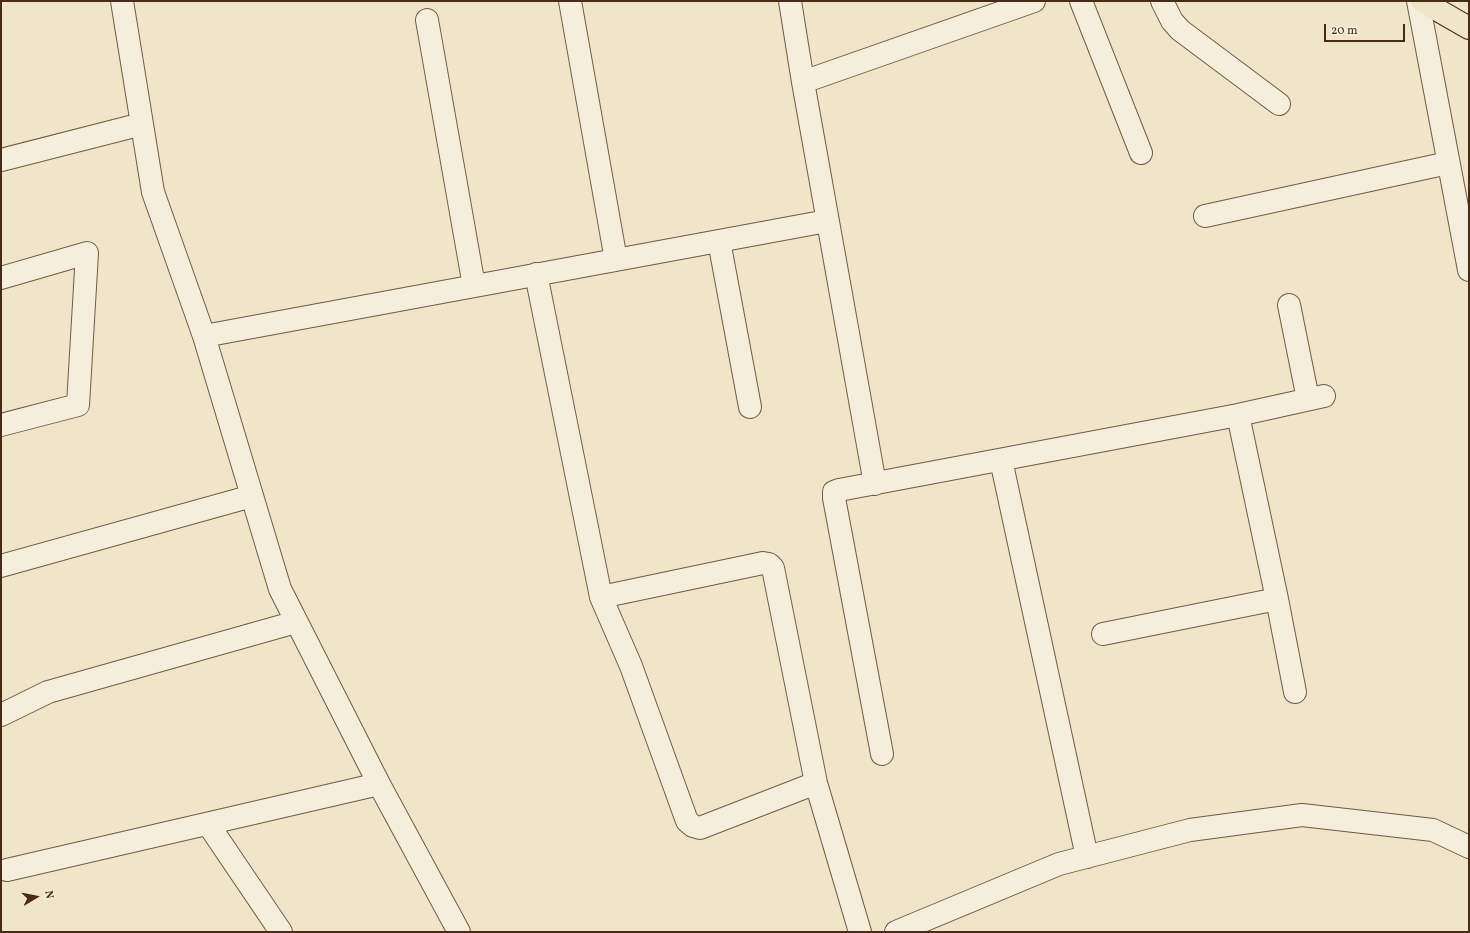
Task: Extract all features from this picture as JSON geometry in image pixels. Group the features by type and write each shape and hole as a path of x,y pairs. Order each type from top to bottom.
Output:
{"main road":[{"path":"1422,1 1469,28"}],"street":[{"path":"122,1 153,192 204,336 280,589 379,784 459,932"},
{"path":"570,1 616,260"},
{"path":"790,1 827,221 874,484"},
{"path":"803,82 1034,1"},
{"path":"1081,1 1141,153"},
{"path":"1162,1 1172,21 1180,30 1279,104"},
{"path":"1418,1 1469,270"},
{"path":"427,20 474,286"},
{"path":"1,160 142,124"},
{"path":"1205,216 1448,163"},
{"path":"204,336 827,221"},
{"path":"719,241 750,407"},
{"path":"1,278 87,253 78,405 1,424"},
{"path":"536,274 601,597 631,666 686,821 693,826 700,828 816,783"},
{"path":"882,754 834,492 1316,398 1289,304"},
{"path":"1238,414 1295,692"},
{"path":"1002,460 1087,857"},
{"path":"1,566 252,496"},
{"path":"601,597 763,563 769,564 773,568 816,783 860,932"},
{"path":"1103,634 1277,599"},
{"path":"1,716 48,692 296,622"},
{"path":"7,870 379,784"},
{"path":"896,932 1059,864 1190,830 1302,815 1434,830 1469,847"},
{"path":"208,824 282,932"}]}
